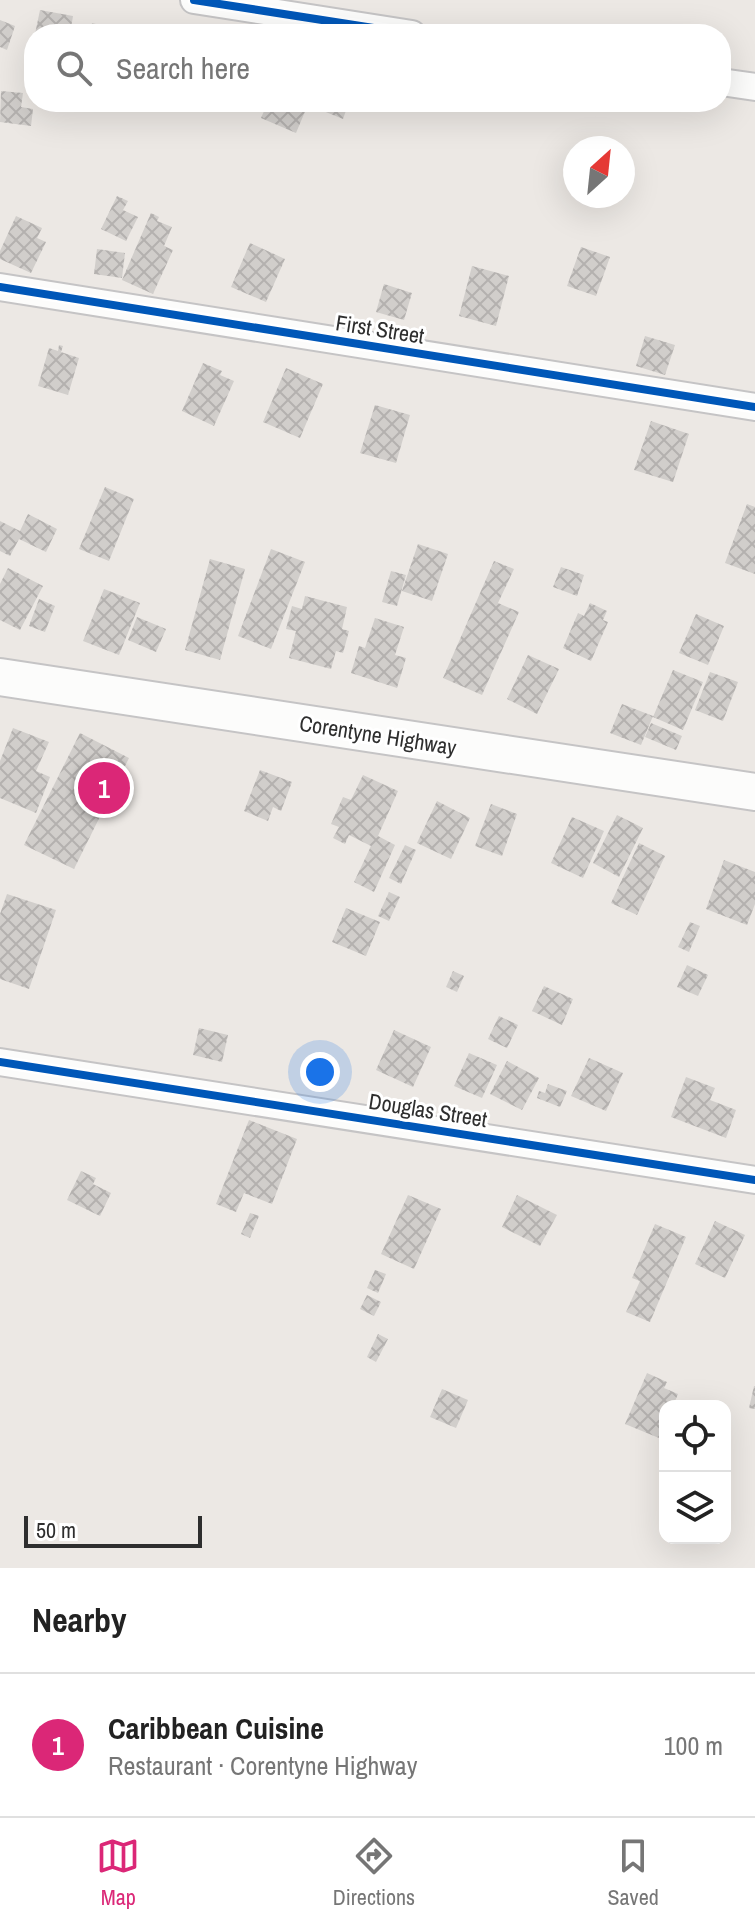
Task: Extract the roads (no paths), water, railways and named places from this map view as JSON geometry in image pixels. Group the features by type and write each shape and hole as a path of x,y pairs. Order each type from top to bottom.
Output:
{"main road":[{"name":"Corentyne Highway","path":"0,677 755,792"}],"street":[{"path":"194,0 348,24"},
{"path":"731,83 755,87"},
{"name":"First Street","path":"0,287 755,407"},
{"name":"Douglas Street","path":"0,1062 755,1180"}],"place":[{"name":"Caribbean Cuisine","path":"104,788"}]}
